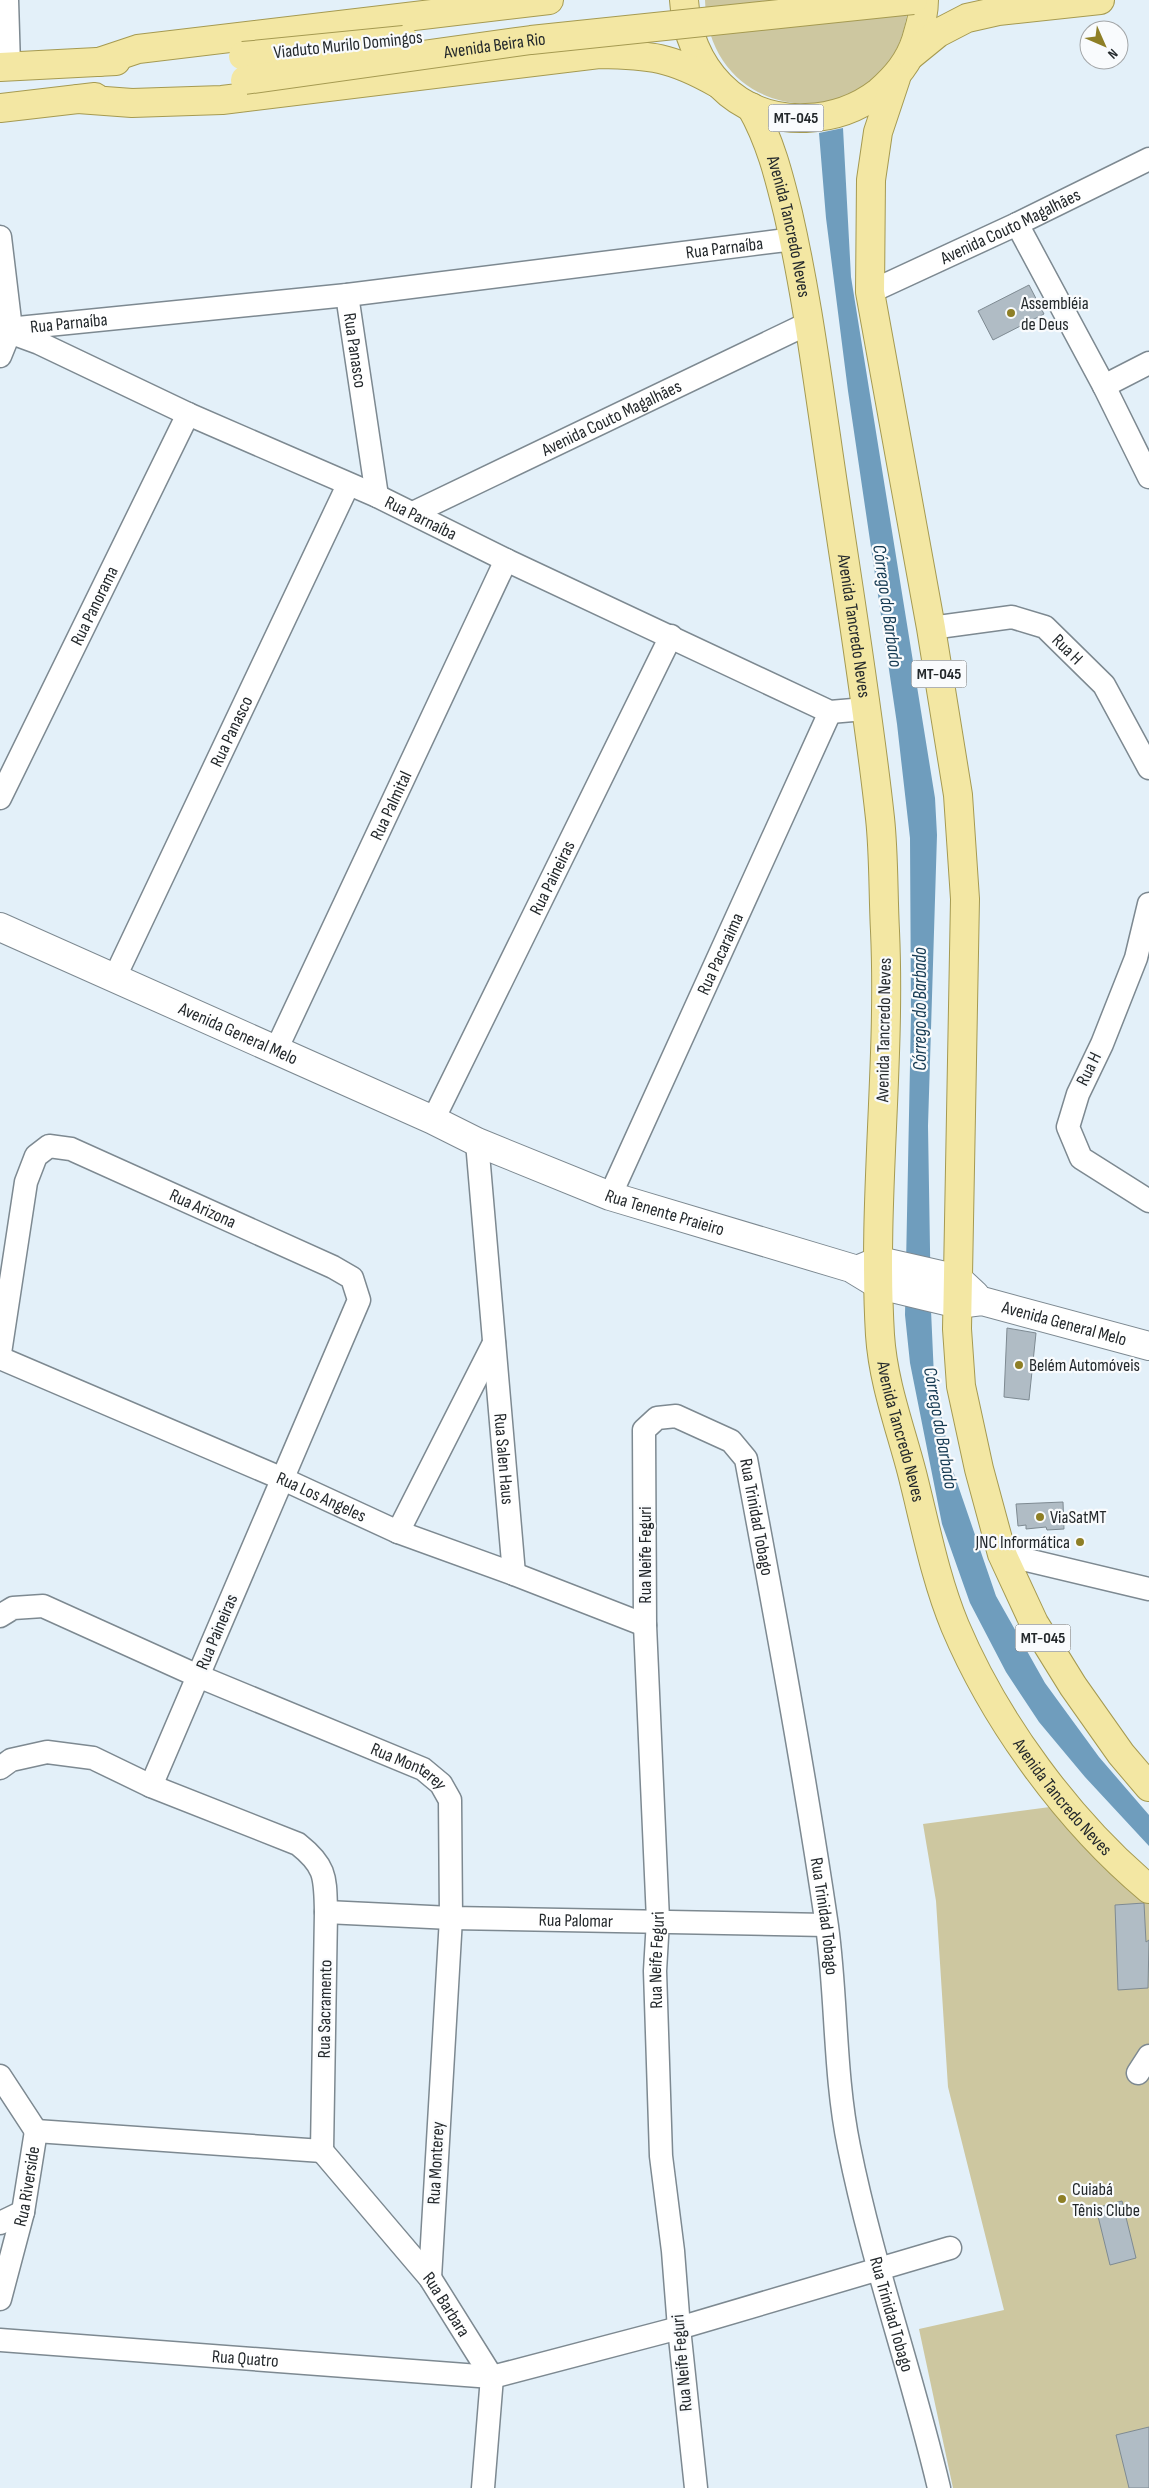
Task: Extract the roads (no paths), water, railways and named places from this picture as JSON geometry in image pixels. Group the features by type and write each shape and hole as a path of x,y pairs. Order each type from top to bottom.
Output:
{"main road":[{"name":"Avenida Beira Rio","path":"98,62 148,48 549,0"},
{"name":"MT-045","path":"684,0 685,18 691,42 702,64 717,83 750,107 789,119 828,117 865,103 896,78"},
{"name":"Viaduto Murilo Domingos","path":"244,68 811,0"},
{"name":"Avenida Beira Rio","path":"0,108 78,99 244,68 913,0"},
{"name":"MT-045","path":"924,0 924,15 911,55 896,78 878,132 871,180 870,292 931,628 958,795 965,899 957,1292 961,1386 979,1468 1002,1554 1034,1623 1073,1686 1121,1754 1149,1787"},
{"path":"911,55 938,33 967,18 998,11 1100,0"},
{"name":"Avenida Beira Rio","path":"78,99 132,103 222,100 599,54 660,57 694,70 717,83"},
{"name":"Avenida Beira Rio","path":"5,67 98,62 244,68"},
{"name":"Avenida Tancredo Neves","path":"750,107 764,132 772,155 794,239 810,323 880,821 886,952 880,1340 890,1396 929,1543 954,1624 990,1697 1032,1760 1074,1814 1122,1867 1149,1889"},
{"name":"Avenida General Melo","path":"0,927 433,1120 476,1142"},
{"name":"Rua Tenente Praieiro","path":"476,1142 610,1196 880,1274 957,1292"},
{"name":"Avenida General Melo","path":"957,1292 1149,1346"}],"street":[{"path":"5,67 7,0"},
{"name":"Avenida Couto Magalhães","path":"870,292 1017,224 1149,159"},
{"path":"1017,224 1104,386 1149,477"},
{"path":"0,236 7,330 0,356"},
{"name":"Rua Parnaíba","path":"7,330 347,294 794,239"},
{"name":"Rua Panasco","path":"347,294 377,496"},
{"name":"Avenida Couto Magalhães","path":"413,513 810,323"},
{"name":"Rua Parnaíba","path":"7,330 39,343 188,414 377,496 506,560 830,712"},
{"path":"1104,386 1149,363"},
{"name":"Rua Panorama","path":"0,798 188,414"},
{"name":"Rua Panasco","path":"114,978 348,485"},
{"name":"Rua Palmital","path":"276,1050 506,560"},
{"name":"Rua H","path":"931,628 1012,617 1045,628 1104,685 1149,768"},
{"name":"Rua Paineiras","path":"433,1120 671,636"},
{"path":"830,712 865,709"},
{"name":"Rua Pacaraima","path":"610,1196 830,712"},
{"name":"Rua H","path":"1149,904 1142,959 1078,1094 1068,1127 1080,1158 1149,1201"},
{"name":"Rua Salen Haus","path":"476,1142 514,1574"},
{"name":"Rua Arizona","path":"0,1353 26,1182 36,1156 49,1146 71,1150 334,1267 352,1278 359,1300 283,1479"},
{"path":"398,1532 494,1343"},
{"name":"Rua Los Angeles","path":"0,1358 283,1479 398,1532 514,1574 645,1626"},
{"name":"Rua Trinidad Tobago","path":"644,1430 657,1418 676,1416 731,1441 746,1459 786,1674 826,1925 834,1984 838,2060 848,2144 878,2271 939,2488"},
{"name":"Rua Neife Feguri","path":"644,1430 645,1626 658,1920 655,1971 661,2156 673,2251 696,2488"},
{"name":"Rua Paineiras","path":"151,1786 283,1479"},
{"path":"1002,1554 1149,1589"},
{"name":"Rua Monterey","path":"0,1616 13,1608 43,1606 198,1676 423,1770 441,1784 450,1800 450,1918 430,2278"},
{"name":"Rua Sacramento","path":"4,1758 46,1752 93,1758 151,1786 298,1844 314,1857 325,1877 326,1912 322,2151"},
{"name":"Rua Palomar","path":"326,1912 450,1918 658,1920 826,1925"},
{"path":"0,2076 36,2131 322,2151"},
{"name":"Rua Riverside","path":"0,2300 23,2212 36,2131"},
{"name":"Rua Barbara","path":"322,2151 430,2278 492,2377"},
{"path":"0,2223 23,2212"},
{"path":"483,2488 492,2377 679,2328 878,2271 950,2248"},
{"name":"Rua Quatro","path":"0,2340 492,2377"}],"water":[{"name":"Córrego do Barbado","path":"843,128 851,277 935,798 937,835 928,1126 934,1377 951,1465 996,1596 1045,1683 1099,1757 1149,1815 1149,1846 1085,1777 1039,1722 1006,1672 970,1603 942,1524 910,1363 905,1315 911,1015 910,838 897,724 848,391 826,218 819,133"}],"place":[{"name":"Assembléia de Deus","path":"1011,313"},
{"name":"Belém Automóveis","path":"1019,1365"},
{"name":"ViaSatMT","path":"1040,1517"},
{"name":"JNC Informática","path":"1080,1542"},
{"name":"Cuiabá Tênis Clube","path":"1062,2199"}]}
